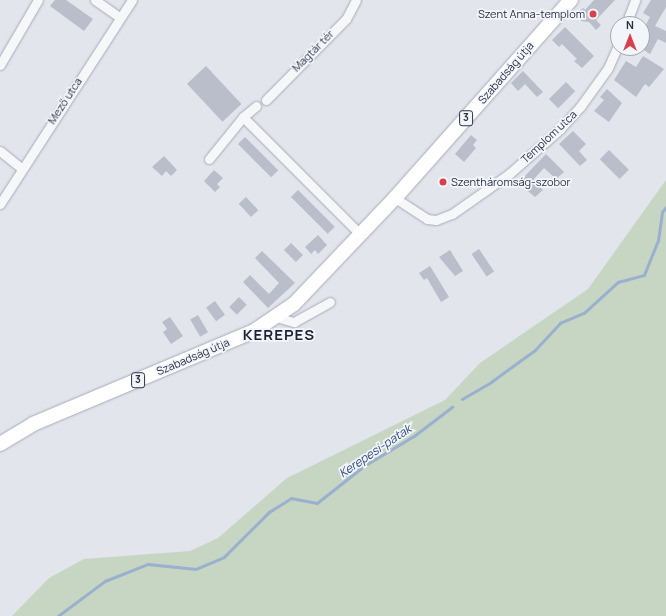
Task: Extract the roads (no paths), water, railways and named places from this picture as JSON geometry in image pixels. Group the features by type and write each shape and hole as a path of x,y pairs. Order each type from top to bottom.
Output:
{"main road":[{"name":"Szabadság útja","path":"0,444 33,424 254,331 276,317 315,284 361,235 571,0"}],"street":[{"path":"0,65 38,0"},
{"path":"95,0 119,16"},
{"name":"Mező utca","path":"0,204 119,16 132,0"},
{"name":"Magtár tér","path":"266,100 346,19 356,0"},
{"path":"629,16 635,0"},
{"path":"0,46 8,51"},
{"name":"Templom utca","path":"395,198 427,219 436,220 452,214 509,174 560,129 580,107 608,68 613,56"},
{"path":"209,159 243,117 256,106"},
{"path":"243,117 361,235"},
{"path":"0,151 22,169"},
{"path":"276,317 294,322 330,302"}],"waterway":[{"name":"Kerepesi-patak","path":"462,399 491,382 535,350 560,323 584,313 618,282 644,275 658,241 662,212 666,207"},
{"name":"Kerepesi-patak","path":"58,616 105,581 148,564 196,569 224,557 269,512 291,498 317,503 364,466 414,436 452,407"}],"place":[{"name":"Szent Anna-templom","path":"593,14"},
{"name":"Szentháromság-szobor","path":"443,182"}],"district":[{"name":"KEREPES","path":"279,335"}]}
